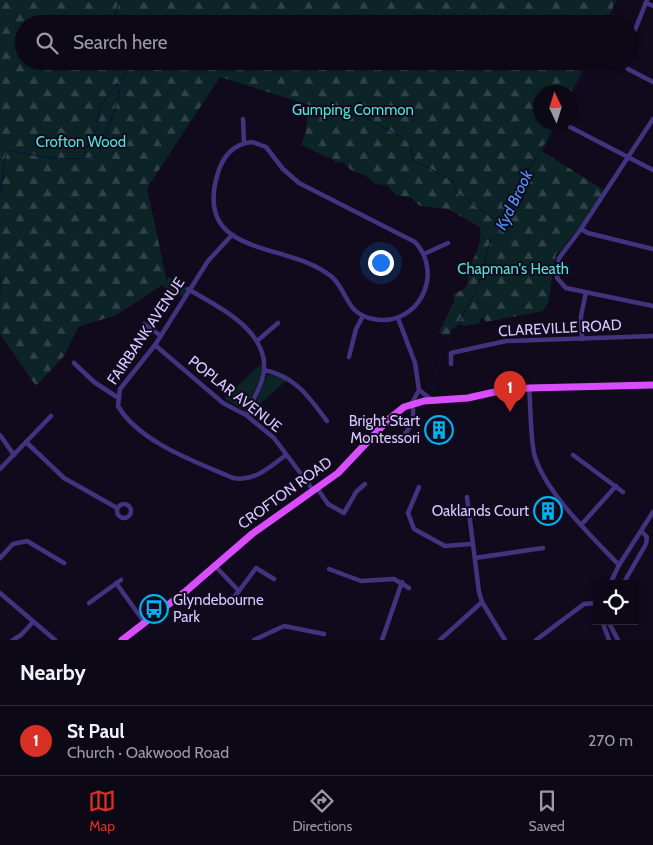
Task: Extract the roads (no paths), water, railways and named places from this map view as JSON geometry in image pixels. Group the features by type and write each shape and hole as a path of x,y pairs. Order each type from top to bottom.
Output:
{"main road":[{"name":"CROFTON ROAD","path":"123,640 274,517 338,474 398,411 412,404 529,388 653,385"}],"street":[{"path":"638,22 646,1 653,6"},
{"path":"630,70 653,82"},
{"path":"244,119 244,143"},
{"path":"653,119 581,229 559,258 556,272 560,283 566,288 653,306"},
{"path":"576,130 653,170"},
{"path":"252,142 266,147 283,170 299,183 415,242 424,254 429,272 424,294 413,310 398,318 384,321 363,316 350,306 331,277 307,264 231,236 220,224 215,214 212,204 214,188 217,174 231,149 244,143 252,142"},
{"path":"581,229 588,233 653,248"},
{"name":"FAIRBANK AVENUE","path":"231,236 208,262 188,290 155,345 120,389 117,397 118,406 123,414 142,431 180,454 233,478 241,480 256,477 286,455"},
{"path":"424,254 448,243"},
{"path":"188,290 237,318 257,341 261,350 264,370 262,380 246,415"},
{"path":"582,339 581,316 586,292"},
{"path":"349,357 356,330 363,316"},
{"path":"398,318 415,363 419,390 412,404 412,425 405,434"},
{"path":"257,341 278,323"},
{"path":"144,324 161,336"},
{"name":"CLAREVILLE ROAD","path":"451,364 451,353 500,342 653,336"},
{"name":"POPLAR AVENUE","path":"155,345 223,403 246,415 274,438 328,504 344,514 356,492 365,484"},
{"path":"74,364 94,382 117,397"},
{"path":"264,370 276,372 295,382 327,421"},
{"path":"529,388 534,453 543,474 581,525 619,565"},
{"path":"419,390 433,401"},
{"path":"0,469 51,416"},
{"path":"0,435 14,455"},
{"path":"26,442 64,478 118,508"},
{"path":"573,455 624,492"},
{"path":"581,525 616,486"},
{"path":"419,487 408,513 414,529 445,546 472,544"},
{"path":"467,497 479,592 482,602 505,640"},
{"path":"612,580 619,565 653,512"},
{"path":"625,580 646,544 647,537 641,530"},
{"path":"0,558 13,544 27,541 64,563"},
{"path":"475,558 543,548"},
{"path":"214,565 239,591"},
{"path":"233,598 256,568 274,579"},
{"path":"329,569 361,581 394,579 402,582 409,588"},
{"path":"89,603 121,580"},
{"path":"382,640 402,582"},
{"path":"116,583 145,623"},
{"path":"1,596 55,640"},
{"path":"440,640 482,602"},
{"path":"536,640 584,604 593,603"},
{"path":"13,640 21,635 33,622"},
{"path":"603,625 609,640"},
{"path":"610,625 618,640"},
{"path":"254,640 284,626 324,634"}],"waterway":[{"path":"115,15 119,0"},
{"name":"Kyd Brook","path":"612,15 615,0"},
{"path":"0,193 6,154 9,150 68,159 92,158 99,155 120,94 117,85 121,78 124,78 127,70"},
{"name":"Kyd Brook","path":"577,85 586,70"},
{"path":"83,157 98,127 98,117 102,104 116,86"},
{"path":"336,109 368,119 410,142 413,160 453,181 457,193 496,220"},
{"name":"Kyd Brook","path":"433,390 442,353 477,289 491,239 501,232 509,202 543,146 551,139 552,130"},
{"path":"0,278 0,295"}],"place":[{"name":"St Paul","path":"510,412"},
{"name":"Bright Start Montessori","path":"439,430"},
{"name":"Oaklands Court","path":"548,511"},
{"name":"Glyndebourne Park","path":"154,609"}],"park label":[{"name":"Gumping Common","path":"353,110"},
{"name":"Crofton Wood","path":"81,142"},
{"name":"Chapman's Heath","path":"513,269"}]}
